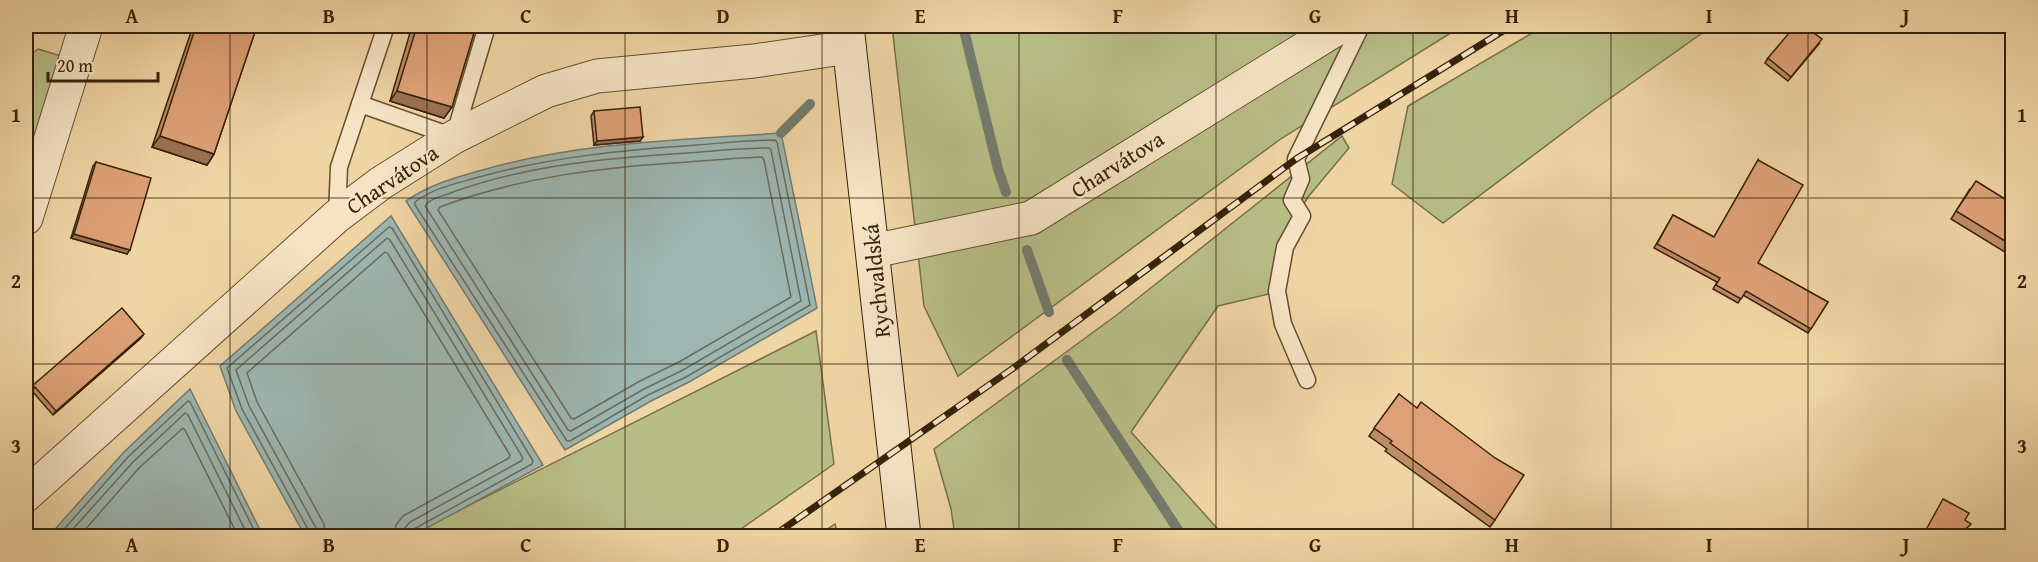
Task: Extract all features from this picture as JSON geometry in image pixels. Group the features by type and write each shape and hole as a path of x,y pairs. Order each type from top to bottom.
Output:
{"street":[{"path":"26,218 86,26"},
{"name":"Charvátova","path":"873,251 1031,218 1341,26"},
{"name":"Charvátova","path":"26,495 337,216 381,183 454,137 546,91 597,76 754,61 848,36"},
{"name":"Rychvaldská","path":"848,36 904,537"}],"lane":[{"path":"337,216 339,167 386,26"},
{"path":"360,104 454,137 487,26"},
{"path":"1307,380 1283,324 1277,291 1285,247 1302,216 1292,200 1301,179 1296,159 1361,26"}],"green space":[{"path":"892,26 1462,26 1282,138 958,376 924,306"},
{"path":"1544,26 1712,26 1595,109 1443,223 1392,184 1408,106"},
{"path":"38,49 61,56 26,171 26,58"},
{"path":"1342,136 1349,148 1308,197 1278,245 1269,294 1218,306 1131,432 1224,536 955,536 951,509 934,449 1118,314"},
{"path":"816,331 834,464 731,536 408,536"},
{"path":"835,524 838,536 817,536"}],"water":[{"path":"781,133 817,308 565,450 406,201 454,178 559,153 669,140"},
{"path":"391,216 543,465 412,536 305,536 236,411 220,366"},
{"path":"190,389 263,536 60,536 56,528 123,453"}],"building":[{"path":"196,26 257,26 214,154 160,136"},
{"path":"417,26 476,26 452,107 397,91"},
{"path":"1795,26 1804,26 1822,39 1791,77 1768,58"},
{"path":"640,107 643,137 597,141 594,111"},
{"path":"1758,160 1803,185 1758,263 1828,302 1811,329 1746,291 1741,299 1716,285 1720,278 1657,244 1673,215 1714,237"},
{"path":"96,162 151,178 130,250 74,234"},
{"path":"1976,181 2013,204 2013,246 1956,211"},
{"path":"122,308 144,334 56,411 35,387 31,387"},
{"path":"1399,394 1417,408 1421,402 1495,458 1524,475 1495,520 1390,443 1392,441 1374,428"},
{"path":"1943,499 1969,513 1965,520 1971,524 1957,537 1922,537"}],"waterway":[{"path":"963,26 998,169 1006,192"},
{"path":"781,133 810,104"},
{"path":"1027,250 1049,312"},
{"path":"1067,360 1182,536"}],"railway":[{"path":"773,536 1012,369 1296,159 1511,26"}]}
